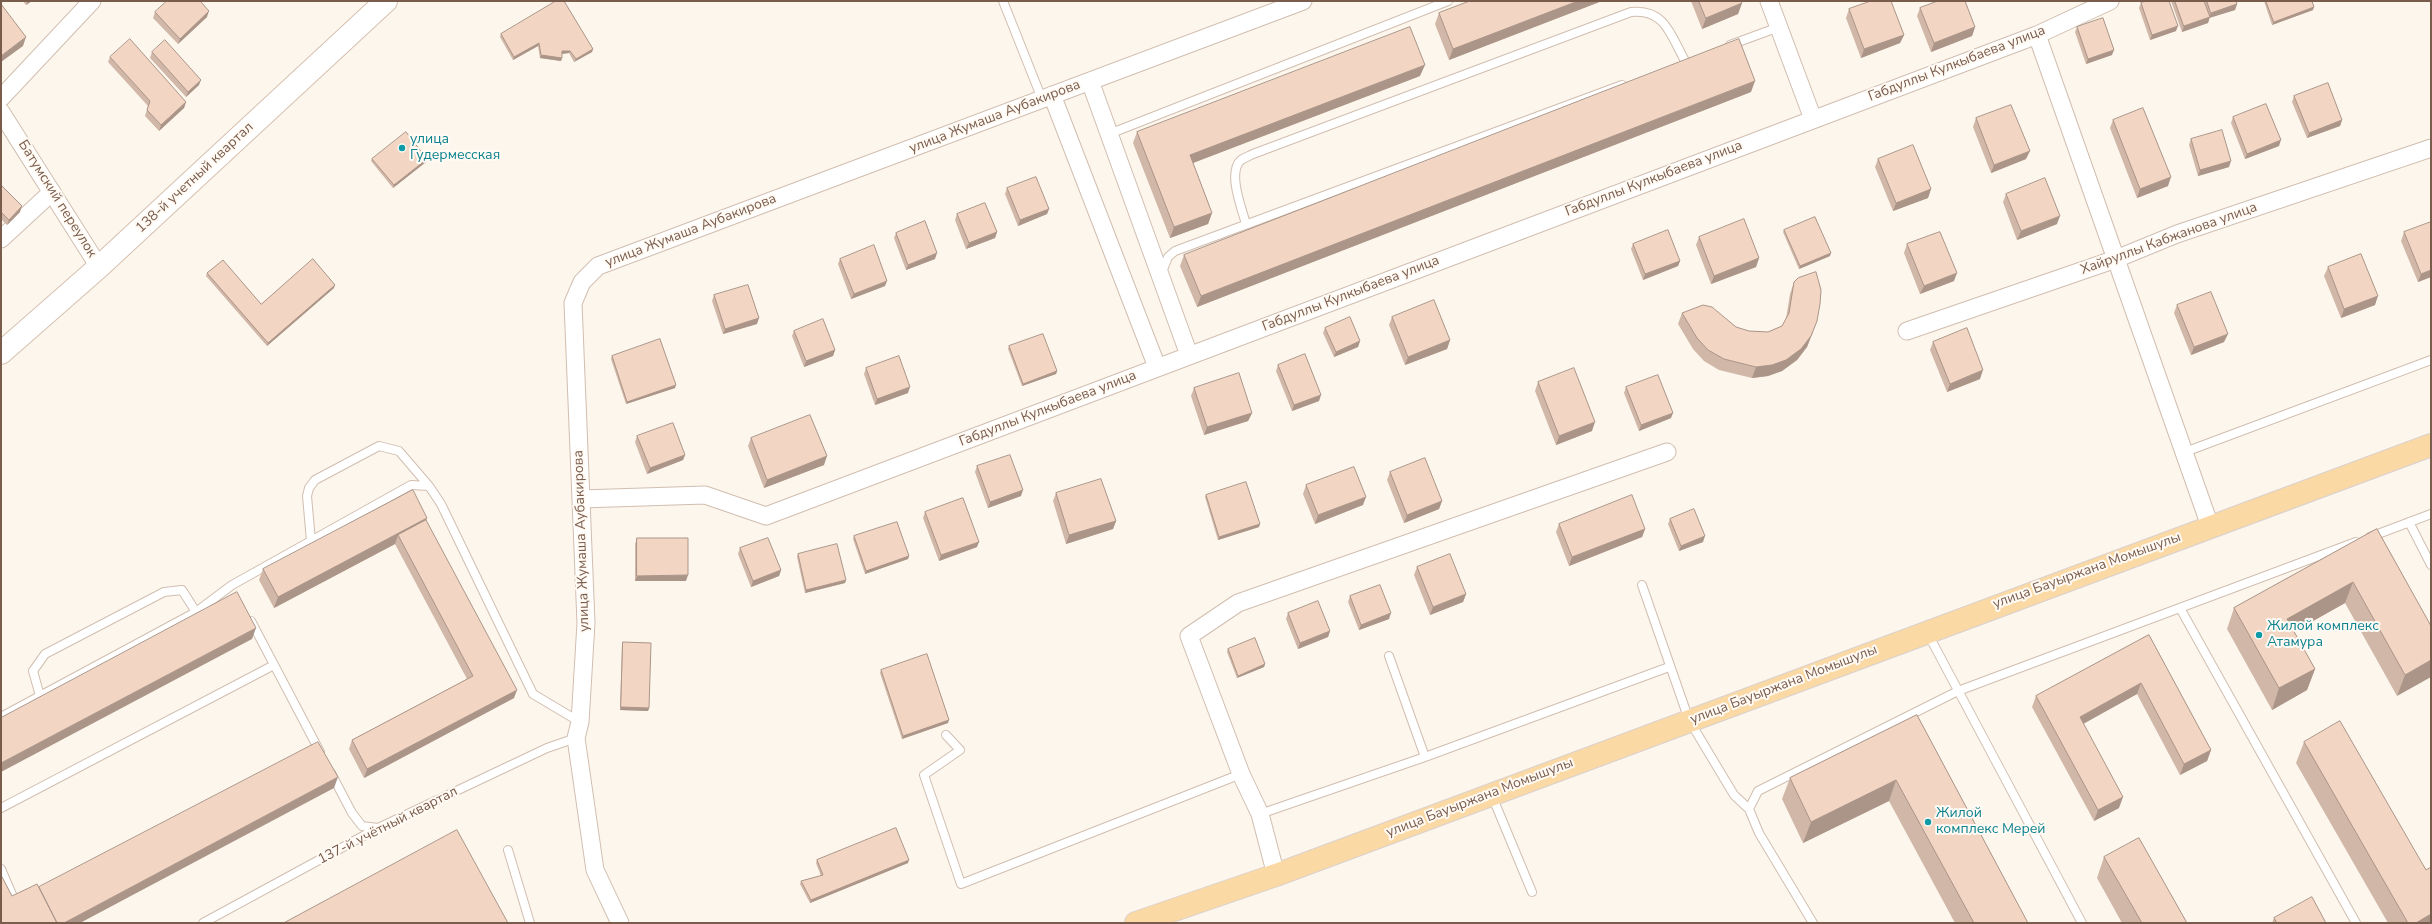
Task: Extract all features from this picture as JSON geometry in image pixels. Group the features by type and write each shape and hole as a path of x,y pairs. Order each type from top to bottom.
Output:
{"main road":[{"name":"138-й учетный квартал","path":"1,353 99,267 386,1"},
{"name":"улица Бауыржана Момышулы","path":"1136,923 1276,875 1491,793 2431,444"}],"street":[{"path":"1,98 92,1"},
{"name":"улица Жумаша Аубакирова","path":"620,923 595,870 578,730 586,623 573,303 582,282 598,266 1303,1"},
{"path":"1769,1 1813,118"},
{"name":"Габдуллы Кулкыбаева улица","path":"581,499 705,495 766,516 1813,118 2037,35 2110,1"},
{"path":"2037,35 2210,526"},
{"path":"1090,81 1189,355"},
{"path":"1047,97 1156,368"},
{"name":"Батумский переулок","path":"1,112 99,267"},
{"name":"Хайруллы Кабжанова улица","path":"1907,331 2116,259 2177,234 2431,148"},
{"path":"1,238 52,192"},
{"path":"1276,875 1260,814 1242,774 1189,636 1238,603 1667,452"}],"lane":[{"path":"1003,1 1047,97"},
{"path":"1109,134 1448,1"},
{"path":"1246,224 1234,179 1236,169 1240,161 1246,157 1624,15 1642,11 1655,14 1664,22 1685,61"},
{"path":"1721,48 1779,26"},
{"path":"1161,279 1168,257 1175,251 1633,80"},
{"path":"2185,452 2431,360"},
{"path":"311,542 307,496 309,488 315,480 379,446 399,451 429,486 441,504 533,694 578,730"},
{"path":"1,717 196,612 233,588 411,485 429,486"},
{"path":"1749,809 1758,791 1958,691 2431,514"},
{"path":"2409,522 2431,565"},
{"path":"1642,585 1669,667 1689,720 1734,795 1749,809 1759,833 1813,923"},
{"path":"40,696 33,671 45,654 164,592 182,590 196,612"},
{"path":"2180,608 2356,923"},
{"path":"246,612 274,665 312,746 325,762 352,813 362,826 378,828"},
{"path":"1926,631 2082,923"},
{"path":"1389,656 1426,757"},
{"path":"1,808 274,665"},
{"path":"1260,814 1426,757 1669,667"},
{"name":"137-й учётный квартал","path":"203,923 378,828 547,748 578,730"},
{"path":"946,736 960,750 924,775 962,884 1242,774"},
{"path":"1491,793 1532,892"},
{"path":"508,850 530,923"},
{"path":"1,869 18,901"}],"building":[{"path":"167,1 200,1 209,11 180,39 155,12"},
{"path":"556,1 564,1 593,49 576,59 570,51 562,51 562,58 541,55 539,43 514,57 501,34"},
{"path":"1470,1 1578,1 1453,49 1439,13"},
{"path":"1699,1 1741,1 1742,3 1706,18"},
{"path":"1871,1 1891,1 1904,35 1864,49 1849,9"},
{"path":"1938,1 1965,1 1975,27 1934,43 1920,8"},
{"path":"2146,1 2169,1 2178,26 2152,35 2141,3"},
{"path":"2175,1 2204,1 2210,17 2184,26"},
{"path":"2207,1 2236,1 2237,4 2211,13"},
{"path":"2266,1 2312,1 2314,7 2274,22"},
{"path":"1,4 26,37 1,56"},
{"path":"2103,18 2114,50 2088,59 2077,27"},
{"path":"1410,27 1425,65 1190,155 1212,213 1174,227 1137,132"},
{"path":"130,39 186,102 161,125 147,110 150,101 110,57"},
{"path":"1739,39 1755,81 1201,296 1184,255"},
{"path":"165,40 201,80 188,92 152,52"},
{"path":"2328,83 2342,120 2309,133 2294,96"},
{"path":"2266,104 2281,140 2247,154 2233,117"},
{"path":"2011,105 2030,151 1994,165 1976,118"},
{"path":"2143,108 2171,177 2140,189 2113,120"},
{"path":"2222,130 2231,161 2200,170 2191,139"},
{"name":"улица Гудермесская","path":"406,132 427,159 394,185 372,159"},
{"path":"1913,145 1931,189 1896,203 1878,159"},
{"path":"1036,177 1049,209 1020,220 1007,188"},
{"path":"2045,178 2060,216 2021,231 2006,194"},
{"path":"1,185 22,206 9,220 1,212"},
{"path":"985,203 997,232 969,243 957,214"},
{"path":"1815,217 1831,253 1800,266 1784,230"},
{"path":"1744,219 1759,258 1714,276 1699,237"},
{"path":"925,221 937,253 908,265 896,233"},
{"path":"2431,222 2431,270 2421,274 2404,232"},
{"path":"1668,230 1680,261 1645,274 1633,244"},
{"path":"1940,232 1957,273 1924,286 1907,244"},
{"path":"874,245 887,281 854,294 840,259"},
{"path":"2361,254 2378,296 2344,309 2328,267"},
{"path":"313,259 335,285 268,343 207,273 223,260 261,304"},
{"path":"1816,272 1821,290 1820,304 1817,321 1811,336 1801,349 1786,360 1772,365 1756,367 1724,359 1708,350 1697,338 1682,313 1703,305 1712,307 1736,327 1749,331 1768,332 1782,326 1789,313 1794,282 1798,278"},
{"path":"748,285 759,318 725,329 714,295"},
{"path":"2211,292 2228,334 2194,347 2177,305"},
{"path":"1434,300 1450,340 1408,357 1392,317"},
{"path":"1350,317 1360,341 1336,352 1325,328"},
{"path":"823,319 835,350 806,361 794,331"},
{"path":"1967,328 1983,370 1950,384 1933,342"},
{"path":"1043,334 1057,371 1023,384 1009,346"},
{"path":"660,339 676,385 627,402 612,356"},
{"path":"1305,354 1321,395 1294,405 1278,365"},
{"path":"899,356 910,387 877,399 866,368"},
{"path":"1574,368 1595,422 1559,436 1538,382"},
{"path":"1239,373 1252,413 1207,427 1194,388"},
{"path":"1658,375 1673,413 1641,425 1626,387"},
{"path":"810,415 827,456 767,480 751,438"},
{"path":"673,423 685,455 650,468 637,436"},
{"path":"1010,455 1023,490 990,502 977,466"},
{"path":"1425,458 1442,501 1407,515 1390,472"},
{"path":"1354,467 1366,497 1318,515 1306,485"},
{"path":"1101,479 1116,521 1069,535 1056,493"},
{"path":"1246,482 1260,524 1219,537 1206,495"},
{"path":"413,490 427,518 278,597 263,569"},
{"path":"1632,495 1645,529 1572,557 1559,524"},
{"path":"963,498 979,542 941,555 925,512"},
{"path":"1694,509 1705,536 1681,546 1670,519"},
{"path":"426,520 517,690 367,769 352,740 473,676 398,535"},
{"path":"897,522 909,556 866,571 854,536"},
{"path":"2377,529 2431,626 2431,660 2405,675 2353,582 2287,619 2315,669 2279,688 2234,608"},
{"path":"637,538 688,538 688,575 637,576"},
{"path":"768,538 781,570 753,581 740,548"},
{"path":"837,544 846,580 806,590 798,554"},
{"path":"1450,554 1466,594 1433,607 1417,567"},
{"path":"1380,585 1391,613 1361,625 1350,596"},
{"path":"237,592 256,628 1,763 1,718"},
{"path":"1318,601 1330,631 1300,643 1288,613"},
{"path":"2149,635 2211,750 2184,764 2141,683 2080,717 2123,797 2098,810 2036,696"},
{"path":"1255,638 1265,664 1238,676 1228,649"},
{"path":"623,642 651,643 649,708 621,707"},
{"path":"927,654 949,720 903,736 881,670"},
{"name":"Жилой комплекс Мерей","path":"1917,715 2028,923 1974,923 1896,780 1811,822 1790,778"},
{"path":"2340,721 2426,870 2431,867 2431,914 2416,923 2408,923 2304,742"},
{"path":"318,742 338,777 64,923 57,923 39,887"},
{"path":"896,828 909,860 811,900 801,881 823,875 817,860"},
{"path":"457,830 508,923 284,923"},
{"path":"2139,838 2187,923 2142,923 2104,857"},
{"path":"1,875 12,896 37,884 57,923 1,923"},
{"path":"2312,897 2326,923 2277,923 2274,918"}],"place":[{"name":"улица Гудермесская","path":"402,148"},
{"name":"Жилой комплекс Атамура","path":"2259,635"},
{"name":"Жилой комплекс Мерей","path":"1928,822"}]}
